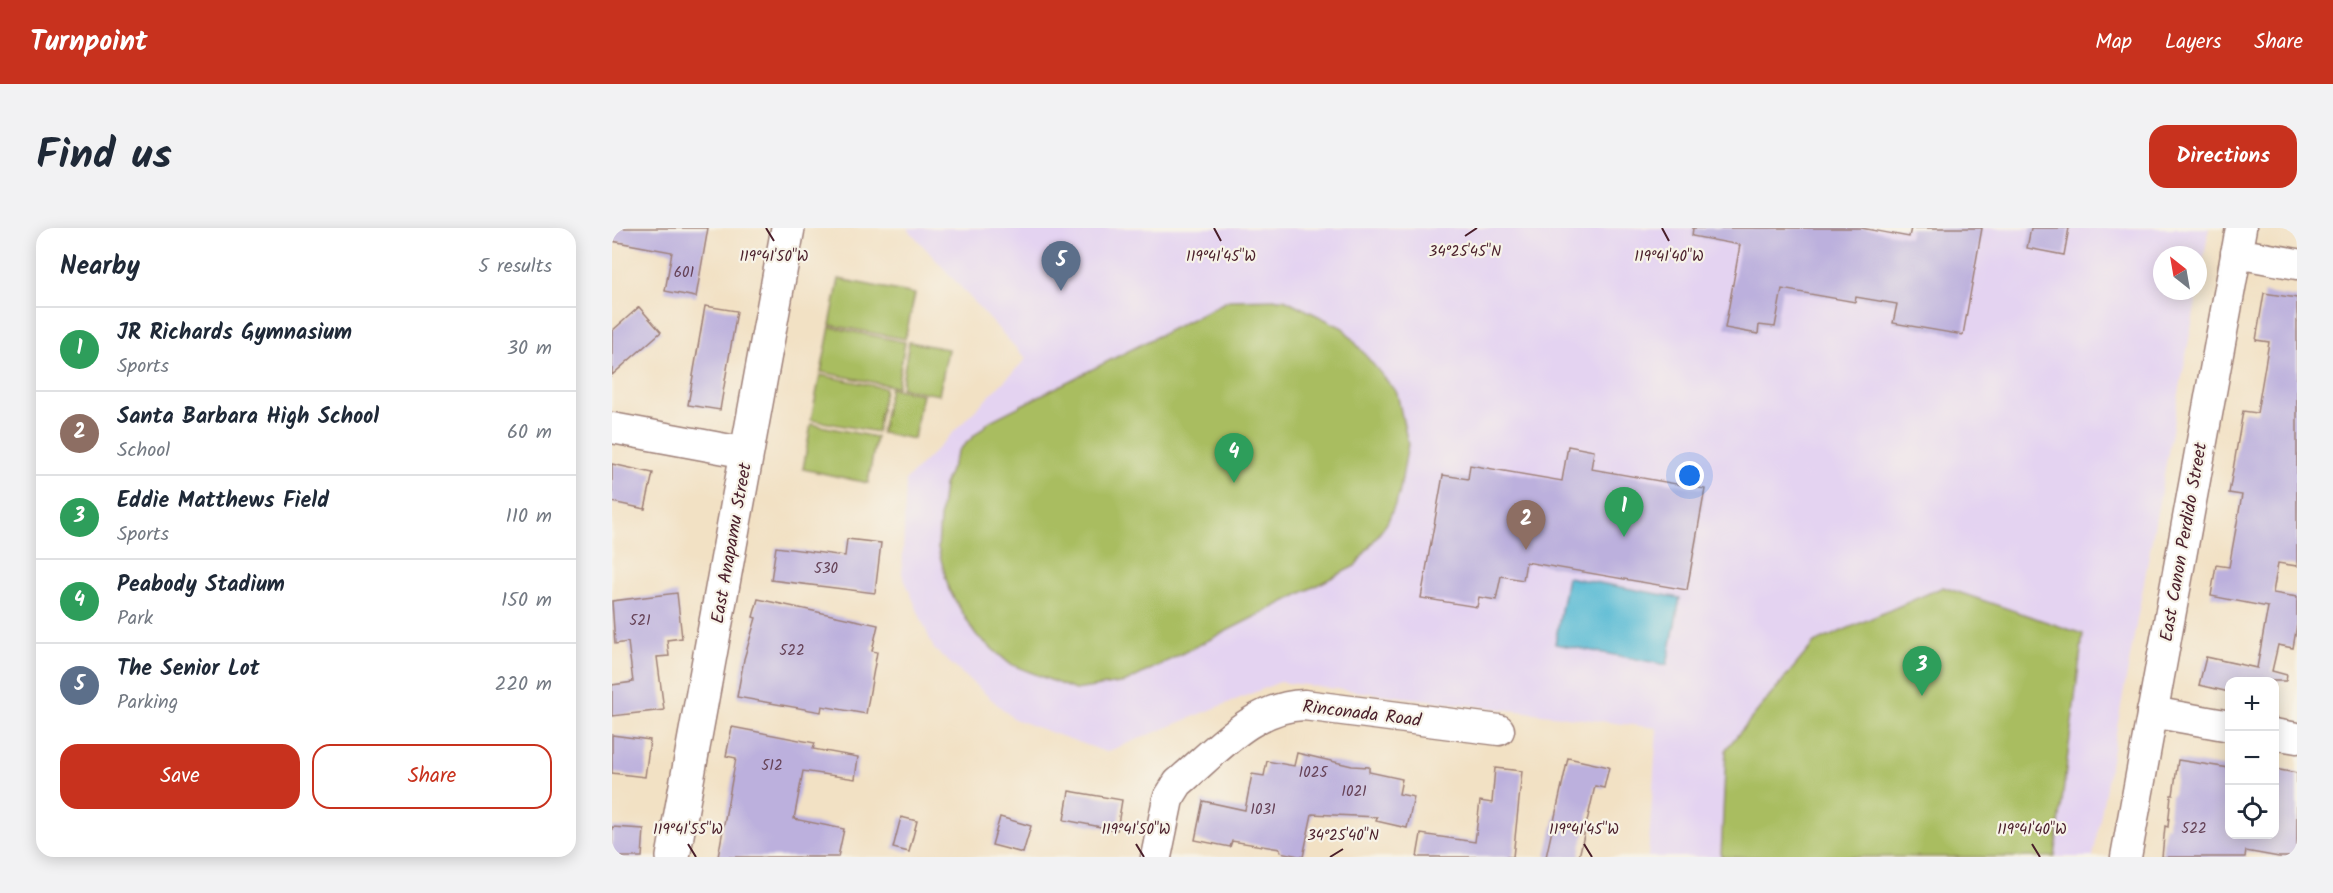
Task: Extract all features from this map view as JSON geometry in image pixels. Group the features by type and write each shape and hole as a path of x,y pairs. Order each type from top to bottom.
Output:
{"main road":[{"name":"East Anapamu Street","path":"672,857 788,228"}],"street":[{"path":"2238,240 2297,264"},
{"name":"East Canon Perdido Street","path":"2126,857 2238,240"},
{"path":"612,428 747,453"},
{"name":"Rinconada Road","path":"1156,857 1168,799 1178,783 1255,718 1272,710 1294,705 1499,730"},
{"path":"2152,712 2225,725"},
{"path":"2279,735 2297,738"}],"shaded area":[{"path":"907,228 2209,228 2206,246 2153,246 2153,300 2196,300 2093,857 1648,857 1657,728 1280,682 1106,752 1014,719 934,649 902,574 906,480 1026,359"}],"green space":[{"path":"839,279 915,294 905,339 830,325"},
{"path":"1284,299 1343,328 1397,393 1408,444 1399,495 1387,523 1355,566 1126,682 1075,690 1010,664 975,634 949,590 938,548 944,485 958,451 990,421 1229,300"},
{"path":"830,327 905,342 897,387 821,372"},
{"path":"909,342 948,349 939,395 901,388"},
{"path":"820,375 885,388 877,432 811,420"},
{"path":"890,388 922,394 914,439 881,433"},
{"path":"811,424 876,437 868,483 803,469"},
{"path":"1943,587 2083,634 2055,857 1721,857 1726,749 1814,643"}],"water":[{"path":"1567,577 1680,598 1667,665 1555,644"}],"building":[{"path":"612,228 708,228 696,297 665,291 672,252 612,241"},
{"path":"1693,228 1861,228 1909,237 1911,228 1982,228 1963,335 1893,323 1897,304 1856,297 1855,302 1782,289 1775,327 1759,325 1758,334 1725,328 1740,245 1692,236"},
{"path":"2031,228 2069,228 2064,255 2027,248"},
{"path":"2264,293 2297,298 2297,566 2278,563 2273,593 2297,597 2297,624 2293,648 2278,645 2272,671 2287,675 2286,681 2279,681 2279,677 2225,677 2225,691 2199,685 2206,657 2257,668 2268,607 2211,596 2216,565 2229,567 2242,495 2229,493 2243,411 2257,413 2269,342 2256,340"},
{"path":"705,306 737,311 720,410 688,405"},
{"path":"639,307 661,332 612,375 612,331"},
{"path":"1568,446 1594,451 1591,469 1705,489 1687,590 1526,562 1523,580 1501,576 1496,600 1479,597 1477,607 1421,598 1443,475 1468,479 1470,465 1562,481"},
{"path":"612,464 653,473 645,509 612,502"},
{"path":"847,539 881,543 875,593 771,580 776,547 845,556"},
{"path":"677,593 682,638 667,640 669,656 657,657 664,710 612,716 612,685 633,682 628,642 615,644 612,601"},
{"path":"758,599 878,625 872,651 877,652 866,714 822,706 821,712 737,697 744,659 756,618 753,617"},
{"path":"732,727 815,743 813,749 858,757 855,779 803,771 794,819 844,829 838,857 718,857 736,758 726,756"},
{"path":"612,735 650,740 645,777 612,773"},
{"path":"1297,753 1352,766 1369,767 1369,772 1402,779 1399,794 1414,797 1407,828 1376,821 1377,817 1312,814 1303,857 1280,852 1280,849 1232,841 1230,847 1195,840 1203,801 1245,810 1252,774 1264,776 1267,761 1294,766"},
{"path":"1568,758 1609,767 1604,788 1595,786 1579,857 1546,857"},
{"path":"2178,760 2225,767 2225,839 2279,839 2279,770 2297,773 2297,857 2279,857 2246,851 2245,857 2162,857 2165,826 2168,827 2171,795 2173,795"},
{"path":"1495,768 1522,771 1513,857 1417,857 1421,834 1475,842 1480,801 1492,803"},
{"path":"1069,791 1122,800 1117,830 1064,820"},
{"path":"901,817 917,821 909,852 893,848"},
{"path":"1000,817 1031,826 1023,853 992,845"},
{"path":"612,827 644,829 642,857 612,857"}],"place":[{"name":"The Senior Lot","path":"1061,291"},
{"name":"Peabody Stadium","path":"1234,483"},
{"name":"JR Richards Gymnasium","path":"1624,537"},
{"name":"Santa Barbara High School","path":"1526,550"},
{"name":"Eddie Matthews Field","path":"1922,696"}]}
